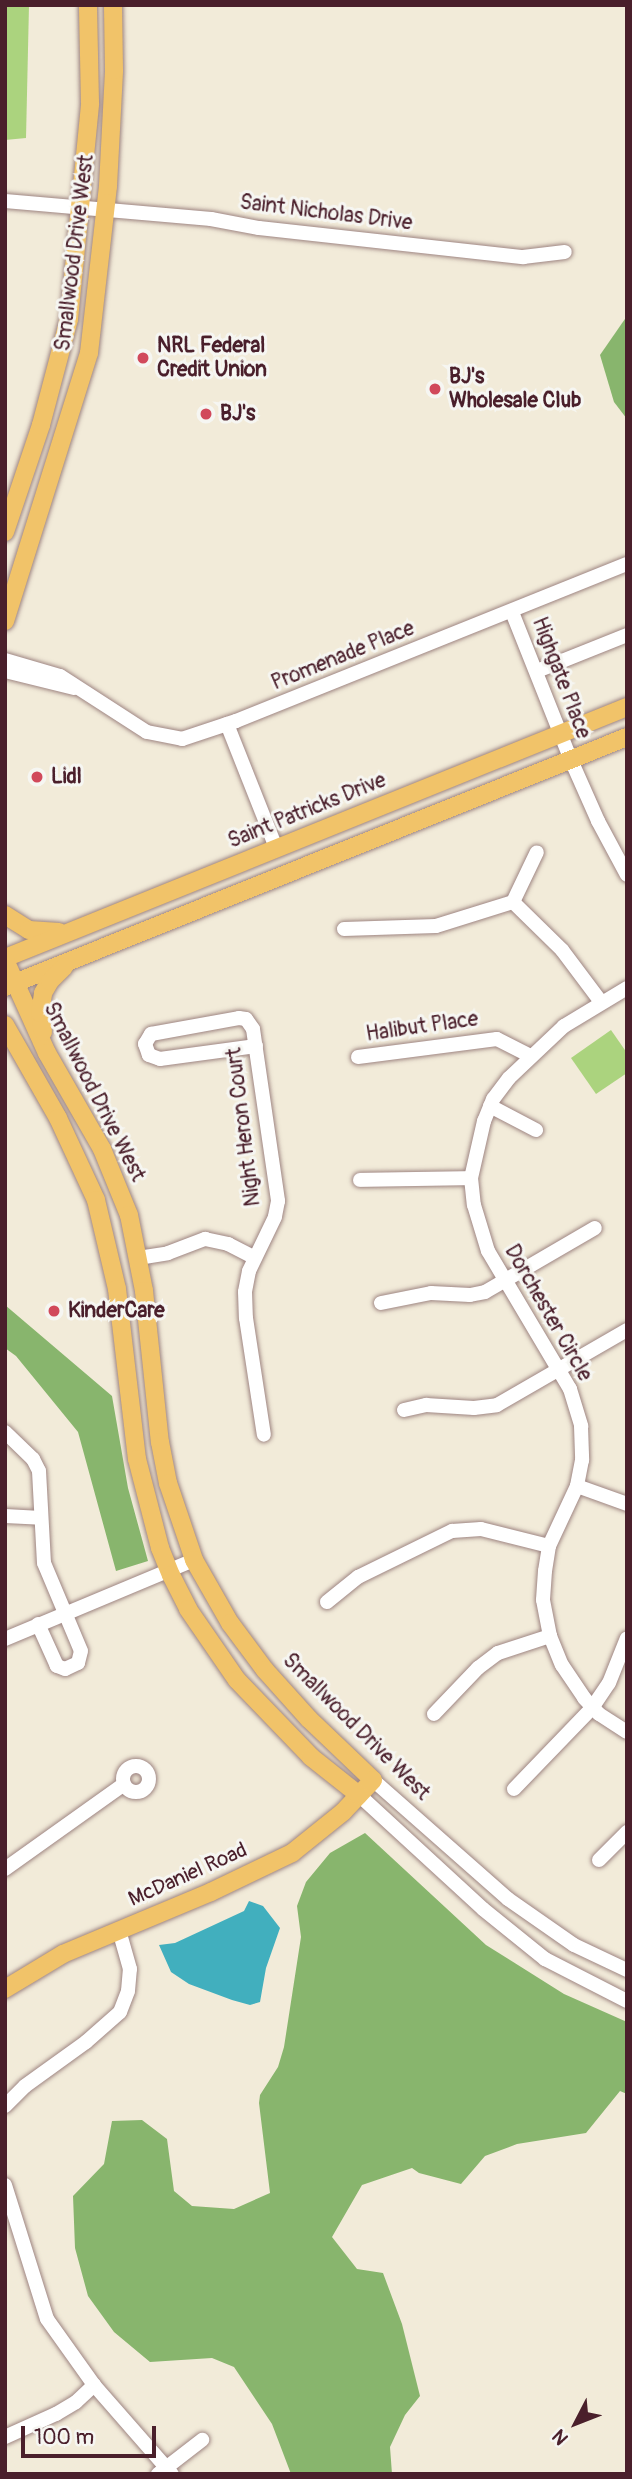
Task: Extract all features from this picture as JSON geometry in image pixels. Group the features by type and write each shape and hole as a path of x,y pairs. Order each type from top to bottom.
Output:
{"main road":[{"name":"Smallwood Drive West","path":"5,532 64,346 82,207 90,103 88,5"},
{"name":"Smallwood Drive West","path":"5,621 89,353 106,210 114,70 113,5"},
{"name":"Saint Patricks Drive","path":"5,959 66,932 627,707"},
{"path":"10,985 627,737"},
{"path":"5,915 19,926 36,932 66,932"},
{"name":"Smallwood Drive West","path":"5,959 10,985 92,1132 116,1180 129,1215 138,1258 160,1442 168,1483 194,1560 216,1601 265,1670 309,1719 373,1780"},
{"path":"47,1053 40,1013 43,993 50,981 70,961"},
{"path":"5,1025 58,1118 86,1176 105,1236 117,1289 137,1459 160,1548 169,1570 188,1609 237,1679 311,1757 359,1795"},
{"path":"5,1038 19,1052"},
{"path":"92,1132 120,1216 117,1225 105,1236"},
{"path":"117,1289 130,1301 136,1314 150,1424 168,1483"},
{"name":"McDaniel Road","path":"5,1989 49,1961 211,1892 292,1853 373,1780"}],"street":[{"name":"Saint Nicholas Drive","path":"5,201 82,207 523,257 565,252"},
{"name":"Promenade Place","path":"5,660 60,676 136,727 164,737 181,739 227,724 513,612 627,564"},
{"name":"Highgate Place","path":"513,612 571,760 598,821 627,875"},
{"path":"537,671 627,635"},
{"name":"Promenade Place","path":"5,671 57,686 79,688"},
{"path":"227,724 276,848"},
{"path":"344,929 436,926 513,902 537,852"},
{"path":"513,902 562,950 601,1002"},
{"name":"Dorchester Circle","path":"627,988 564,1026 509,1078 490,1106 477,1144 471,1178 480,1230 505,1281 573,1397 580,1426 582,1460 577,1486 549,1546 543,1590 550,1636 567,1674 593,1708 627,1732"},
{"name":"Night Heron Court","path":"256,1046 160,1059 149,1055 145,1040 152,1034 243,1018 252,1026 256,1046 278,1201 275,1217 254,1257 246,1281 245,1303 264,1435"},
{"name":"Halibut Place","path":"358,1057 490,1039 509,1042 530,1056"},
{"path":"490,1106 536,1130"},
{"path":"360,1180 471,1178"},
{"path":"381,1303 431,1293 478,1294 595,1228"},
{"path":"138,1258 168,1253 205,1239 228,1244 254,1257"},
{"path":"404,1410 425,1405 474,1408 497,1405 625,1334"},
{"path":"5,1432 36,1464 41,1476 44,1563 81,1651 80,1661 70,1668 57,1666 38,1624"},
{"path":"577,1486 627,1504"},
{"path":"5,1516 41,1518"},
{"path":"327,1602 358,1577 452,1531 481,1529 549,1546"},
{"path":"5,1639 194,1560"},
{"path":"434,1714 478,1668 498,1653 550,1636"},
{"path":"514,1789 593,1708 608,1683 627,1638"},
{"name":"Smallwood Drive West","path":"373,1780 508,1899 574,1945 627,1970"},
{"path":"5,1869 124,1784"},
{"path":"359,1795 483,1909 545,1959 627,2001"},
{"path":"599,1860 627,1832"},
{"path":"5,2106 33,2079 86,2042 120,2011 130,1976 119,1930"},
{"path":"5,2185 47,2319 94,2385 166,2472 202,2441"},
{"path":"5,2437 56,2414 76,2402 94,2385"}],"green space":[{"path":"5,5 29,5 26,138 5,140"},
{"path":"627,316 627,419 614,402 600,355"},
{"path":"611,1030 627,1053 627,1073 596,1094 571,1058"},
{"path":"5,1305 112,1396 128,1488 148,1561 116,1571 78,1432 16,1356 5,1348"},
{"path":"365,1833 486,1945 564,1994 627,2022 627,2094 620,2091 586,2133 517,2144 485,2156 461,2184 419,2173 412,2168 362,2185 332,2237 357,2269 383,2273 402,2324 420,2396 405,2415 390,2447 392,2474 291,2474 272,2424 234,2367 212,2358 150,2362 114,2332 88,2296 75,2248 73,2196 104,2164 112,2121 142,2120 167,2139 174,2191 192,2206 234,2209 270,2193 259,2103 260,2095 278,2067 284,2047 301,1937 297,1906 306,1882 330,1853"}],"water":[{"path":"249,1901 263,1906 280,1928 266,1968 260,2002 250,2005 232,2000 189,1984 171,1972 159,1945 175,1943 244,1911"}],"place":[{"name":"NRL Federal Credit Union","path":"143,358"},
{"name":"BJ's Wholesale Club","path":"435,389"},
{"name":"BJ's","path":"206,414"},
{"name":"Lidl","path":"37,777"},
{"name":"KinderCare","path":"54,1311"}]}
